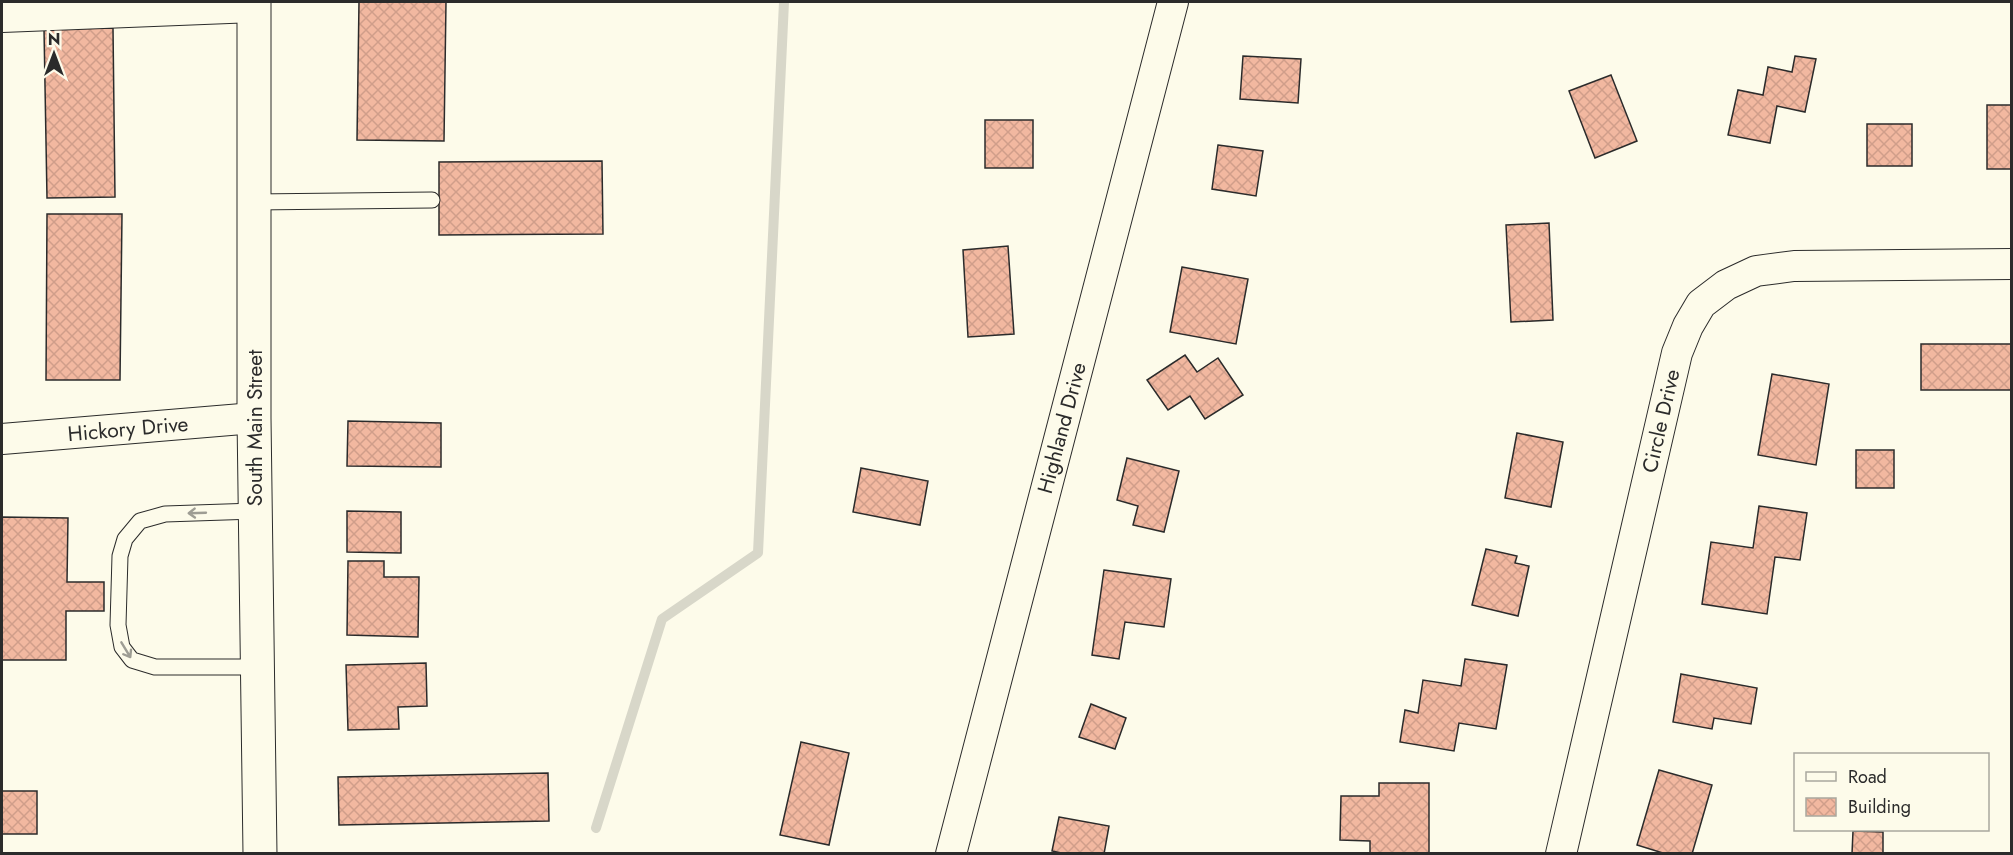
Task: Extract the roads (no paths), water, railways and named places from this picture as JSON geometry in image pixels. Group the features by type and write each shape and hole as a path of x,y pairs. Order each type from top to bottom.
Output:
{"main road":[{"name":"South Main Street","path":"254,4 254,418 260,854"}],"street":[{"name":"Highland Drive","path":"951,854 1173,2"},
{"path":"2,17 254,4"},
{"name":"Circle Drive","path":"1561,854 1677,353 1688,326 1701,304 1726,285 1756,271 1784,268 2012,264"},
{"name":"Hickory Drive","path":"2,439 254,418"}],"lane":[{"path":"254,202 432,200"},
{"path":"255,511 165,514 140,521 125,539 120,556 118,625 122,647 132,660 155,667 257,668"}],"waterway":[{"path":"596,828 662,619 758,553 784,2"}]}
